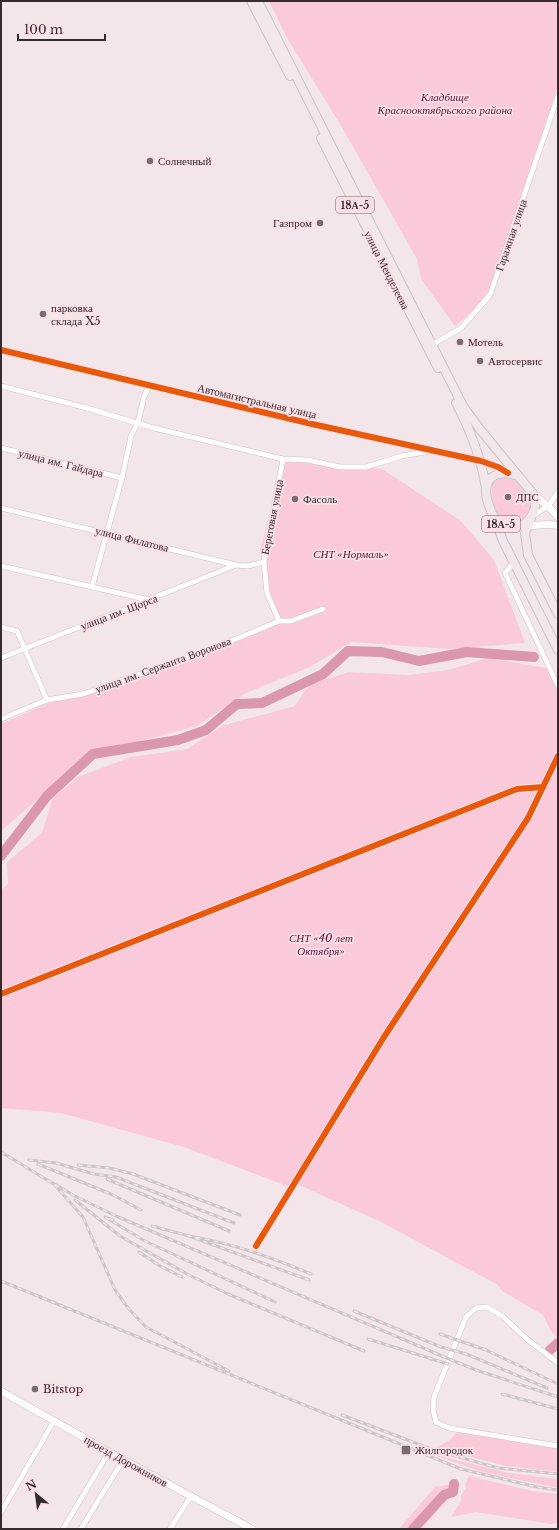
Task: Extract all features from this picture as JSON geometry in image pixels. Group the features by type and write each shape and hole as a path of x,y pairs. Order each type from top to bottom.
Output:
{"highway":[{"name":"улица Менделеева","path":"251,1 430,346 443,366 463,406 518,476"},
{"name":"улица Менделеева","path":"258,1 430,346 472,436 481,461"},
{"name":"18А-5","path":"481,461 489,505 514,562 558,650"},
{"path":"486,489 491,478 499,474 508,473 518,476"},
{"name":"18А-5","path":"518,476 534,495 535,506 525,533 525,543 528,555 558,614"},
{"name":"18А-5","path":"496,522 511,527 516,526 531,517"}],"main road":[{"path":"534,495 548,506 558,518"},
{"path":"516,526 528,527 550,524 558,526"},
{"name":"проезд Дорожников","path":"1,1391 123,1460 252,1529"}],"street":[{"name":"Гаражная улица","path":"430,346 461,328 490,295 558,96"},
{"name":"Автомагистральная улица","path":"1,350 312,424 481,461 498,467 508,473"},
{"path":"1,356 11,353"},
{"path":"1,386 138,422 150,427 283,459 308,460 340,467 366,467 402,456 434,451"},
{"path":"92,587 122,478 131,436 138,422 148,386"},
{"name":"улица им. Гайдара","path":"1,448 122,478"},
{"name":"Береговая улица","path":"279,622 267,593 264,562 283,459"},
{"path":"531,517 548,506 558,492"},
{"name":"улица Филатова","path":"1,508 107,532 236,565 248,566 264,562"},
{"path":"514,562 505,573 558,686"},
{"name":"улица им. Щорса","path":"1,658 236,565"},
{"path":"1,566 150,600"},
{"name":"улица им. Сержанта Воронова","path":"1,719 47,700 83,694 217,647 279,622 291,621 323,609"},
{"path":"1,627 17,630 47,700"},
{"path":"256,1246 384,1037 528,818 558,756"},
{"path":"1,994 516,789 543,787"},
{"path":"558,1363 528,1340 502,1316 487,1307 476,1308 466,1317 434,1397 433,1409 436,1422 449,1428 558,1446"},
{"path":"1,1512 54,1421"},
{"path":"63,1529 109,1452"},
{"path":"81,1529 123,1460"},
{"path":"170,1529 191,1496"}],"green space":[{"name":"Кладбище Краснооктябрьского района","path":"269,1 558,1 558,86 490,288 475,309 455,326 421,279 417,259 340,124 287,38"},
{"name":"СНТ «Нормаль»","path":"286,458 382,469 461,521 494,560 525,643 449,649 351,642 310,667 246,693 197,726 89,755 1,831 1,724 53,701 159,668 276,625 260,550"},
{"path":"508,476 525,489 529,494 532,503 531,510 526,517 518,521 510,522 502,520 496,512 493,500 492,484 494,479"},
{"name":"СНТ «40 лет Октября»","path":"488,658 553,669 558,679 558,1339 551,1331 543,1315 502,1291 498,1285 381,1222 297,1184 287,1186 184,1147 61,1113 1,1108 1,890 8,884 7,862 42,833 53,798 78,777 131,757 187,749 224,725 295,706 305,690 314,683 349,672 409,675 448,670"},
{"path":"457,1432 558,1446 558,1472 506,1466 436,1448 450,1440"},
{"path":"425,1452 509,1473 558,1479 558,1488 482,1472"},
{"path":"469,1476 532,1491 558,1494 558,1523 551,1524 476,1512 451,1517 461,1501 461,1496 466,1487 465,1485"},
{"path":"452,1484 450,1497 421,1529 399,1529 435,1487"}],"waterway":[{"path":"1,856 47,796 93,754 178,740 206,730 237,704 262,703 323,674 348,651 382,652 419,661 467,652 534,657"},
{"path":"550,1350 558,1343"},
{"path":"413,1529 444,1495 453,1492 454,1484"}],"railway":[{"path":"1,1152 57,1186"},
{"path":"29,1160 56,1163 94,1174 116,1177 234,1223"},
{"path":"38,1164 113,1195 141,1210"},
{"path":"78,1165 109,1168 133,1174 240,1215"},
{"path":"107,1179 229,1231"},
{"path":"229,1371 146,1327 128,1308 115,1290 83,1217 53,1183 73,1195 116,1216 449,1359 476,1370 558,1397"},
{"path":"75,1200 120,1236 189,1275 228,1294 364,1351"},
{"path":"113,1220 105,1217 145,1241 275,1302"},
{"path":"152,1226 189,1236"},
{"path":"309,1280 189,1236 221,1242 251,1251 311,1274"},
{"path":"139,1252 160,1266 182,1277"},
{"path":"1,1281 461,1469 537,1487 558,1490"},
{"path":"354,1311 441,1347 466,1354 547,1388"},
{"path":"440,1334 486,1350 558,1384"},
{"path":"368,1339 448,1364"},
{"path":"502,1394 558,1409"},
{"path":"342,1415 431,1449 498,1468 558,1474"}],"cycle path":[{"path":"1,350 312,424 481,461 498,467 508,473"},
{"path":"256,1246 384,1037 528,818 558,756"},
{"path":"1,994 517,789 543,787"}],"place":[{"name":"Солнечный","path":"150,161"},
{"name":"Газпром","path":"320,223"},
{"name":"парковка склада X5","path":"43,314"},
{"name":"Мотель","path":"460,342"},
{"name":"Автосервис","path":"480,361"},
{"name":"ДПС","path":"508,497"},
{"name":"Фасоль","path":"295,499"},
{"name":"Bitstop","path":"35,1389"},
{"name":"Жилгородок","path":"406,1450"}]}
